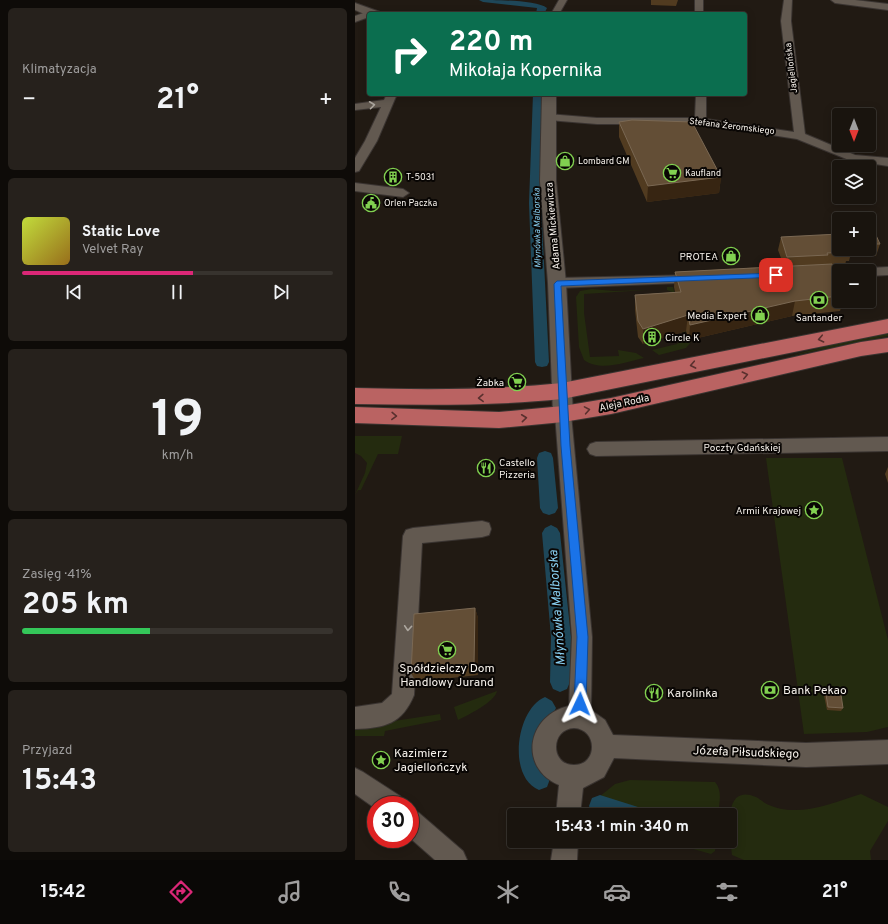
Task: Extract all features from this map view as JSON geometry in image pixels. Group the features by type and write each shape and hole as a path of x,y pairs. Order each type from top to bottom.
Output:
{"main road":[{"path":"355,396 459,398 514,396 562,391 888,326"},
{"name":"Aleja Rodła","path":"355,415 499,420 563,414 611,406 861,349 888,345"}],"street":[{"path":"556,12 563,0"},
{"path":"699,0 699,12"},
{"name":"Jagiellońska","path":"788,0 786,21 799,136"},
{"path":"835,0 888,7"},
{"path":"355,6 358,9 367,12"},
{"path":"355,19 367,15"},
{"name":"Adama Mickiewicza","path":"549,96 548,181 557,284 563,414 582,637 580,716"},
{"path":"700,121 701,96"},
{"path":"355,107 391,98"},
{"path":"355,168 371,141 391,98"},
{"name":"Stefana Żeromskiego","path":"548,118 597,121 700,121 799,136 853,158 888,162"},
{"path":"355,187 403,193"},
{"path":"876,272 888,271"},
{"path":"557,284 710,278"},
{"name":"Poczty Gdańskiej","path":"596,449 888,444"},
{"path":"355,718 375,717 387,713 396,707 402,699 413,536 482,529"},
{"path":"580,716 593,722 599,729 604,746 601,759 594,770 582,776 572,778 560,775 553,770 548,762 545,744 552,727 559,721 567,717 580,716"},
{"name":"Józefa Piłsudskiego","path":"604,746 806,755 888,752"},
{"path":"569,808 572,778"},
{"path":"355,780 378,796"},
{"path":"419,830 454,860"},
{"path":"564,860 565,848"}],"green space":[{"path":"667,287 673,287 688,340 691,342 686,348 659,355 652,350 677,344 684,337 672,292 667,290"},
{"path":"592,289 614,291 647,290 584,294 584,313 590,357 619,356 618,350 636,353 644,358 622,364 606,366 591,364 584,360 579,347 576,297 580,291"},
{"path":"888,332 888,336 790,356 859,337"},
{"path":"355,436 402,436 398,454 378,454 361,490 358,490 355,495 365,473 367,463 361,456 355,453"},
{"path":"766,458 842,458 888,640 888,727 867,732 804,734"},
{"path":"497,691 486,704 458,720 454,707"},
{"path":"440,714 441,720 385,731 384,736 355,736 355,727"},
{"path":"630,780 715,782 720,793 719,808 600,808 599,797 615,784"},
{"path":"745,794 756,797 771,806 790,810 809,809 861,794 888,807 888,821 870,851 871,860 744,860 732,855 731,848 737,848 737,808 731,808 737,797"},
{"path":"690,848 715,848 715,851 711,854"}],"building":[{"name":"Kaufland","path":"632,120 692,122 721,177 648,186 619,122"},
{"path":"832,234 832,253 827,253 828,255 787,257 781,237"},
{"path":"876,235 880,244 876,244"},
{"path":"832,264 832,297 795,301 690,325 688,315 643,329 638,321 635,295 681,292 675,272"},
{"name":"Spółdzielczy Dom Handlowy Jurand","path":"475,608 474,665 411,673 414,614"},
{"path":"825,688 840,688 843,708 828,707"}],"waterway":[{"name":"Młynówka Malborska","path":"483,0 539,6 543,8 541,12"},
{"name":"Młynówka Malborska","path":"538,96 535,203 542,362"},
{"name":"Młynówka Malborska","path":"545,458 549,508"},
{"name":"Młynówka Malborska","path":"551,533 561,637 560,682"},
{"name":"Młynówka Malborska","path":"539,779 533,770 530,761 529,743 531,734 545,708"},
{"name":"Młynówka Malborska","path":"600,806 607,808"}],"place":[{"name":"Lombard GM","path":"565,161"},
{"name":"Kaufland","path":"672,173"},
{"name":"T-5031","path":"393,177"},
{"name":"Orlen Paczka","path":"371,203"},
{"name":"PROTEA","path":"731,256"},
{"name":"Santander","path":"819,300"},
{"name":"Media Expert","path":"760,315"},
{"name":"Circle K","path":"652,337"},
{"name":"Żabka","path":"517,382"},
{"name":"Castello Pizzeria","path":"486,468"},
{"name":"Armii Krajowej","path":"814,510"},
{"name":"Spółdzielczy Dom Handlowy Jurand","path":"447,650"},
{"name":"Bank Pekao","path":"770,690"},
{"name":"Karolinka","path":"654,693"},
{"name":"Kazimierz Jagiellończyk","path":"381,760"}],"route":[{"path":"580,704 582,637 565,446 557,284 776,275"}]}
